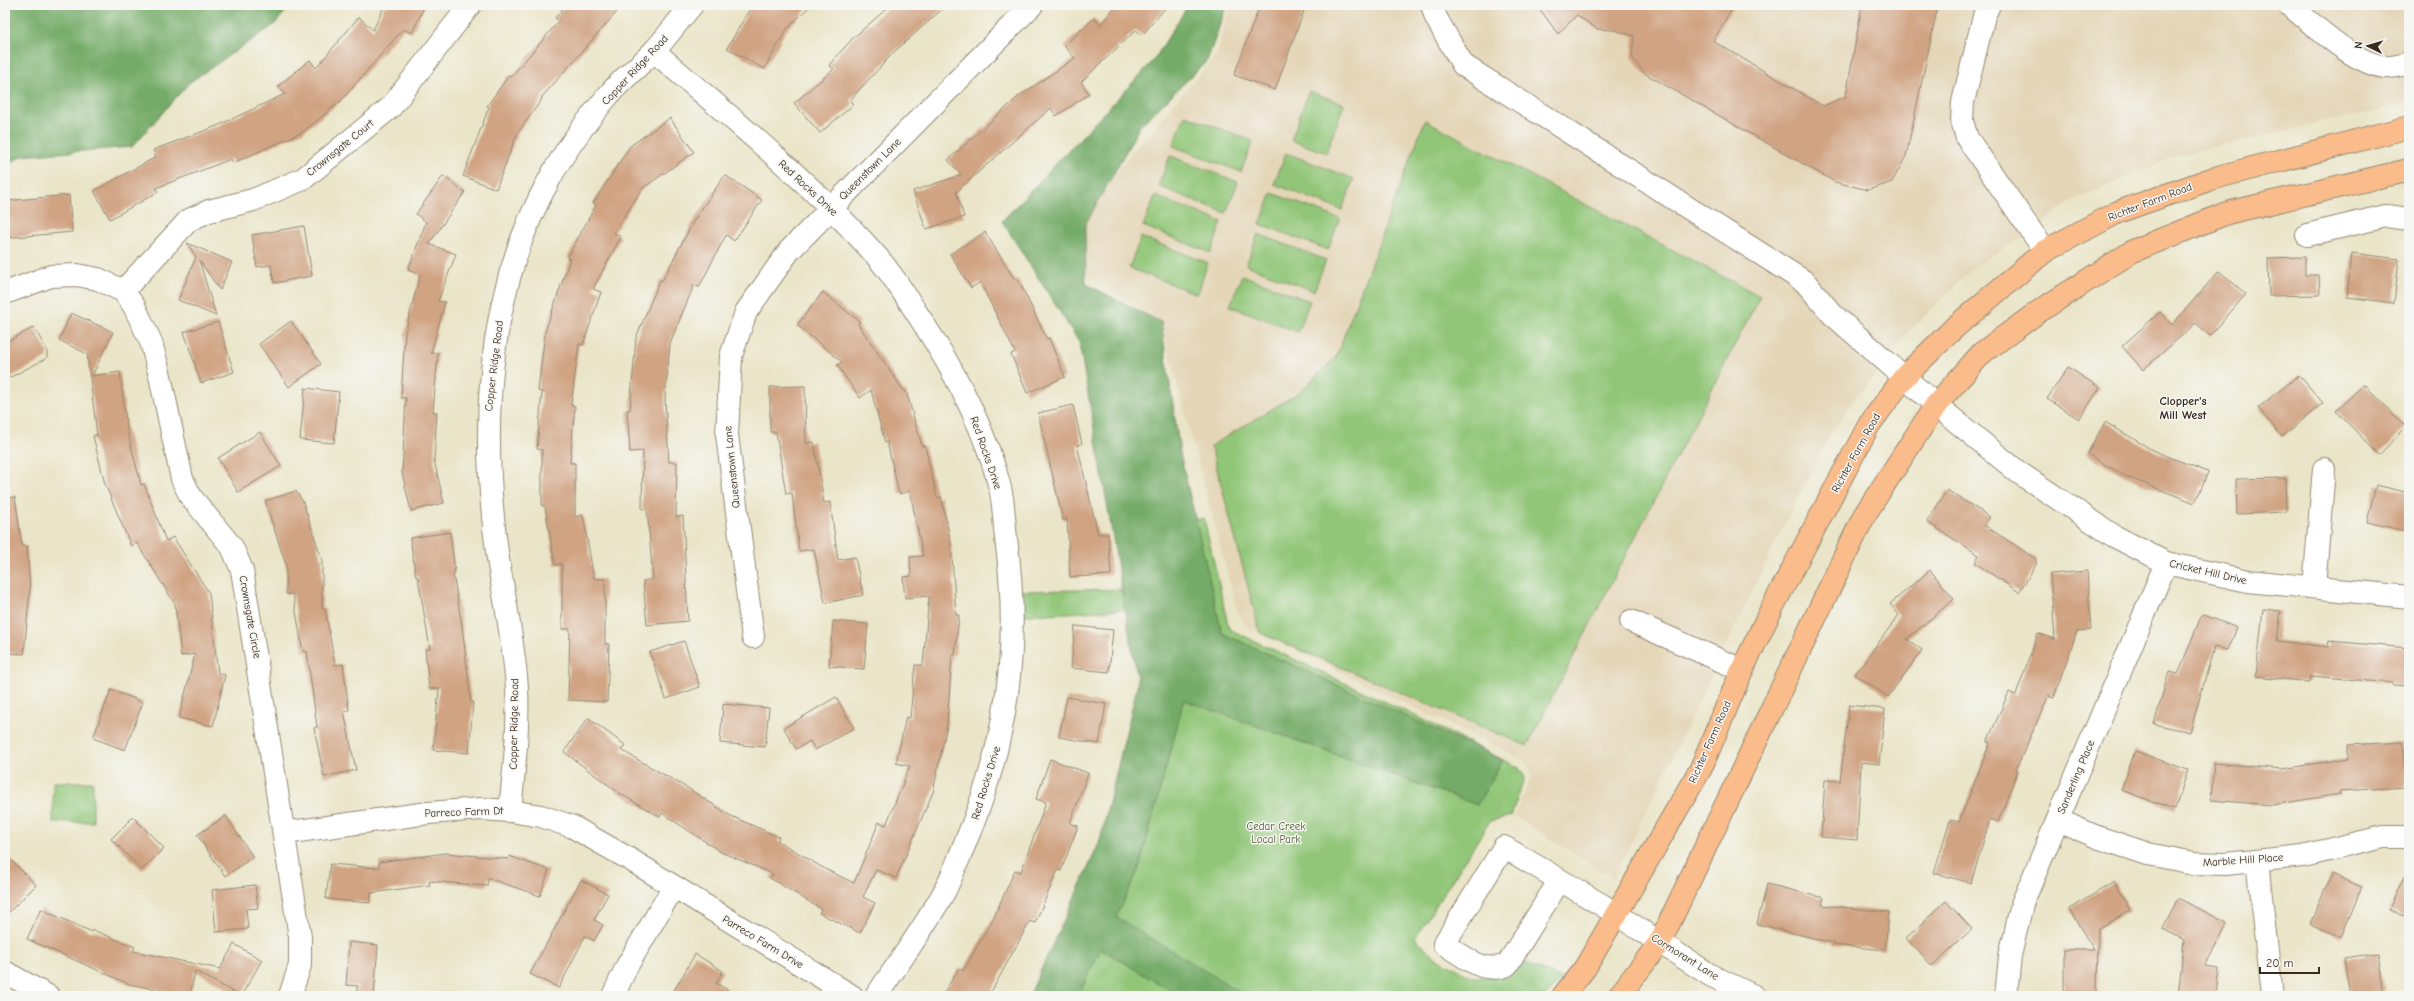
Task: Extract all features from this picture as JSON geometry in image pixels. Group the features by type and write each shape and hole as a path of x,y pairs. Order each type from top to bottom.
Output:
{"main road":[{"name":"Richter Farm Road","path":"1563,996 1585,968 1701,768 1742,670 1869,425 1905,376 1954,328 2045,251 2118,212 2214,178 2409,127"},
{"path":"1619,996 1660,942 1865,514 1936,405 1982,353 2038,312 2133,251 2227,213 2409,170"}],"street":[{"name":"Crownsgate Court","path":"123,291 189,220 209,210 253,200 303,179 391,107 470,5"},
{"name":"Copper Ridge Road","path":"510,810 517,690 512,634 498,558 487,425 496,339 508,284 525,231 548,181 577,135 613,90 654,50 692,5"},
{"name":"Queenstown Lane","path":"753,637 727,435 731,356 746,312 789,251 1032,5"},
{"name":"Cricket Hill Drive","path":"1432,5 1436,18 1463,65 1805,282 1832,314 1905,376 1936,405 2018,472 2114,536 2166,563 2248,581 2409,596"},
{"path":"1989,5 1984,16 1963,102 1962,120 1967,138 2045,251"},
{"path":"2289,5 2355,56 2370,64 2386,68 2409,63"},
{"name":"Red Rocks Drive","path":"654,50 831,209 873,252 907,297 952,368 980,429 1000,489 1009,556 1013,616 1008,694 996,760 972,827 944,892 906,954 876,996"},
{"path":"2308,235 2386,216 2409,219"},
{"name":"Crownsgate Circle","path":"5,293 52,276 77,275 98,279 123,291 134,306 151,342 160,376 182,479 191,497 232,547 242,570 300,937 300,965 290,996"},
{"path":"2314,587 2324,469"},
{"name":"Sanderling Place","path":"2006,996 2010,956 2022,904 2166,563"},
{"path":"1631,621 1742,670"},
{"name":"Parreco Farm Dt","path":"284,833 428,813 481,809 510,810 542,816 573,827 631,860 673,888"},
{"name":"Marble Hill Place","path":"2058,820 2097,837 2148,854 2194,863 2225,864 2303,856 2383,837 2409,837"},
{"name":"Cormorant Lane","path":"1559,881 1507,965 1496,970 1483,968 1444,944 1504,847 1617,915 1710,975 1754,996"},
{"path":"2257,861 2272,996"},
{"path":"613,996 627,966 673,888"},
{"name":"Parreco Farm Drive","path":"673,888 852,996"},
{"path":"5,972 48,996"}],"shaded area":[{"path":"1229,5 2409,5 2409,103 2175,156 2068,203 2032,232 1975,266 1910,331 1888,362 1857,396 1829,436 1794,505 1614,878 1514,816 1532,776 1526,761 1245,626 1237,610 1161,322 1091,278 1064,232 1218,53"}],"green space":[{"path":"5,5 291,5 274,25 190,82 132,147 21,156 5,166"},
{"path":"1188,5 1227,5 1207,61 1140,126 1085,225 1086,284 1161,322 1180,453 1222,633 1503,760 1477,805 1184,700 1139,869 1116,917 1243,994 1242,996 1180,996 1101,949 1078,996 1029,996 1099,844 1138,683 1079,342 1002,221 1154,60"},
{"path":"1309,91 1344,104 1326,153 1291,140"},
{"path":"1185,115 1253,141 1241,172 1173,146"},
{"path":"1425,120 1760,296 1527,746 1260,633 1211,446 1300,392 1336,357"},
{"path":"1286,153 1354,179 1342,210 1274,184"},
{"path":"1170,156 1238,182 1226,213 1158,186"},
{"path":"1272,193 1340,219 1328,250 1260,224"},
{"path":"1155,196 1222,222 1211,253 1143,226"},
{"path":"1258,234 1326,260 1314,291 1246,265"},
{"path":"1141,237 1208,263 1197,294 1129,268"},
{"path":"1242,275 1310,301 1298,332 1230,306"},
{"name":"Cedar Creek Local Park","path":"1204,518 1229,629 1422,719 1519,768 1525,777 1511,816 1490,821 1415,938 1435,957 1473,977 1507,976 1526,963 1562,979 1546,996 1030,996 1099,844 1139,691 1137,609 1013,616 1012,591 1138,589 1127,536"},
{"path":"53,782 93,782 93,822 53,822"}],"building":[{"path":"385,5 425,5 412,33 403,29 341,101 303,132 233,163 231,159 156,188 158,192 110,219 94,191 156,157 153,150 217,126 285,94 278,86 310,60 316,68 359,17 373,30"},
{"path":"566,5 623,5 541,98 542,99 517,134 496,189 463,176 489,107 487,106 509,75 511,77 559,21 555,18"},
{"path":"752,5 811,5 787,29 764,69 727,48"},
{"path":"891,5 947,5 894,52 850,100 853,105 820,133 794,103 834,69 829,65 853,38"},
{"path":"1117,5 1168,5 1142,35 1136,30 1081,82 1089,94 1056,116 1051,108 956,192 964,217 926,229 913,191 961,175 948,160 1018,97 1075,58 1064,46 1094,18 1100,25"},
{"path":"1260,5 1306,5 1275,90 1234,75"},
{"path":"1537,5 1734,5 1713,41 1823,106 1846,96 1862,5 1938,5 1906,156 1892,182 1868,190 1835,182 1644,73 1632,57 1634,36 1614,30 1597,29 1577,15 1558,34"},
{"path":"670,118 694,152 642,189 614,233 621,237 593,289 601,292 583,345 579,344 571,405 575,406 570,463 575,463 575,517 583,515 594,579 605,579 605,644 609,644 607,702 568,700 570,629 562,629 562,564 555,565 545,506 542,506 542,450 537,449 542,392 538,391 545,332 570,259 567,258 596,205 593,203 630,146"},
{"path":"725,175 762,200 734,241 726,235 699,287 694,285 670,343 665,399 669,462 677,462 676,517 683,516 688,621 647,625 643,581 653,579 647,509 642,509 643,451 630,452 627,410 630,410 636,338 660,280 662,281 694,220"},
{"path":"443,176 465,192 429,244 456,254 438,301 445,302 431,353 438,353 433,412 437,412 434,460 444,503 411,511 402,473 406,398 401,398 405,333 420,275 408,270 426,222 416,214"},
{"path":"69,195 72,232 5,238 5,201"},
{"path":"304,226 312,276 274,283 271,265 257,267 252,235"},
{"path":"985,232 1015,280 1018,279 1047,339 1049,338 1065,377 1027,393 1011,354 1015,352 980,282 971,288 950,254"},
{"path":"187,243 232,262 220,290 199,260 216,316 178,300 196,257"},
{"path":"2352,253 2399,259 2394,303 2347,297"},
{"path":"2305,257 2305,275 2319,275 2320,295 2269,296 2268,258"},
{"path":"2219,271 2246,294 2210,336 2196,323 2143,370 2122,346 2160,312 2172,325"},
{"path":"823,292 860,322 858,324 904,391 906,391 922,446 925,446 937,498 941,497 951,543 956,615 959,615 955,655 952,655 947,725 933,792 896,878 876,870 863,897 875,903 860,933 819,913 821,909 770,878 773,874 721,852 662,813 660,817 619,793 564,752 588,718 625,745 621,750 689,789 731,816 779,837 778,841 825,869 854,883 879,822 886,825 910,766 896,763 906,717 910,718 915,665 923,665 929,596 905,598 903,577 911,576 910,557 923,556 910,491 899,494 887,442 885,443 871,390 860,398 837,365 842,362 797,325"},
{"path":"71,313 113,332 92,376 120,372 127,430 141,485 144,484 166,541 173,537 209,593 218,673 225,675 213,726 179,718 195,654 181,656 175,604 137,543 131,546 105,484 93,436 97,435 87,354 59,340"},
{"path":"291,321 321,364 289,387 259,344"},
{"path":"218,322 234,372 201,383 184,332"},
{"path":"34,327 47,351 47,358 5,380 5,343"},
{"path":"2068,367 2100,388 2079,419 2047,399"},
{"path":"2299,375 2323,403 2282,437 2258,408"},
{"path":"2364,384 2406,427 2379,455 2336,411"},
{"path":"805,386 806,443 814,442 824,503 830,502 838,560 855,557 863,595 825,603 814,549 799,551 792,493 786,494 776,432 770,432 770,387"},
{"path":"305,388 339,392 334,443 300,440"},
{"path":"1073,405 1082,444 1077,445 1098,534 1108,534 1111,575 1070,577 1067,519 1063,520 1038,413"},
{"path":"2105,422 2154,451 2208,472 2195,503 2125,476 2087,454"},
{"path":"260,432 281,466 238,492 218,458"},
{"path":"2285,478 2286,512 2237,514 2236,479"},
{"path":"2376,485 2409,493 2409,532 2367,522"},
{"path":"1947,490 1990,517 1984,525 2036,559 2036,565 2019,592 1975,563 1979,555 1927,522"},
{"path":"296,491 303,502 322,560 322,609 325,609 335,665 343,664 349,711 344,712 356,770 324,777 314,728 317,727 307,651 303,652 293,594 286,594 286,565 265,501"},
{"path":"15,497 22,546 27,546 30,589 24,654 5,653 5,498"},
{"path":"450,532 455,572 453,573 462,626 471,702 473,702 469,753 433,750 439,688 429,689 425,649 430,649 410,538"},
{"path":"1930,570 1954,599 1907,639 1922,650 1888,697 1855,674 1899,615 1890,604"},
{"path":"2087,571 2091,630 2077,631 2054,697 2049,695 2016,769 2018,770 1998,822 1990,819 1971,883 1934,873 1950,820 1959,822 1990,743 1987,742 2009,692 2016,695 2038,633 2055,639 2050,574"},
{"path":"2263,609 2281,611 2277,641 2328,647 2329,641 2409,648 2409,686 2393,685 2393,683 2311,676 2310,682 2256,676"},
{"path":"2202,614 2237,628 2228,650 2214,647 2190,732 2154,724 2169,672 2178,674"},
{"path":"833,621 868,624 864,669 829,666"},
{"path":"1075,626 1113,630 1109,672 1071,668"},
{"path":"684,641 700,687 666,699 650,652"},
{"path":"111,690 143,702 125,750 93,738"},
{"path":"836,697 854,728 815,750 810,741 796,749 784,728"},
{"path":"1067,697 1106,704 1099,744 1059,737"},
{"path":"723,704 769,708 765,747 720,743"},
{"path":"1849,705 1885,709 1879,764 1861,762 1857,840 1821,837 1825,780 1840,781"},
{"path":"2403,742 2406,787 2339,791 2340,794 2272,805 2211,800 2214,763 2283,769 2348,758 2348,745"},
{"path":"2135,751 2188,770 2175,809 2121,790"},
{"path":"1050,759 1088,773 1070,823 1078,826 1061,871 1058,870 1035,923 1030,921 989,996 942,996 959,968 963,971 994,917 1015,870 1021,872 1046,802 1036,799"},
{"path":"226,816 253,857 225,876 197,835"},
{"path":"133,817 164,848 142,870 111,839"},
{"path":"446,853 508,859 509,856 549,870 540,896 488,878 487,886 429,881 430,885 371,893 370,903 326,899 330,864 379,868 379,862"},
{"path":"5,854 36,885 5,916"},
{"path":"2409,867 2409,919 2389,909"},
{"path":"2331,874 2362,887 2341,937 2310,924"},
{"path":"581,880 608,894 594,920 603,925 594,941 585,936 559,988 530,974"},
{"path":"2114,882 2130,910 2098,930 2097,996 2064,996 2064,950 2094,950 2069,909"},
{"path":"1767,884 1824,898 1822,905 1889,912 1885,950 1833,945 1833,943 1757,924"},
{"path":"255,885 258,908 246,909 248,929 216,932 212,890"},
{"path":"2178,898 2227,923 2205,966 2219,968 2216,996 2178,996 2184,940 2163,929"},
{"path":"1946,901 1972,929 1932,966 1906,938"},
{"path":"41,909 92,932 93,930 135,947 133,951 220,969 234,944 262,960 241,996 195,971 190,996 129,984 27,939"},
{"path":"349,942 378,945 374,996 355,996 358,986 346,985"},
{"path":"2378,953 2384,996 2350,996 2344,958"},
{"path":"695,954 723,971 716,983 738,996 671,996"}],"district":[{"name":"Clopper's Mill West","path":"2183,408"}]}
